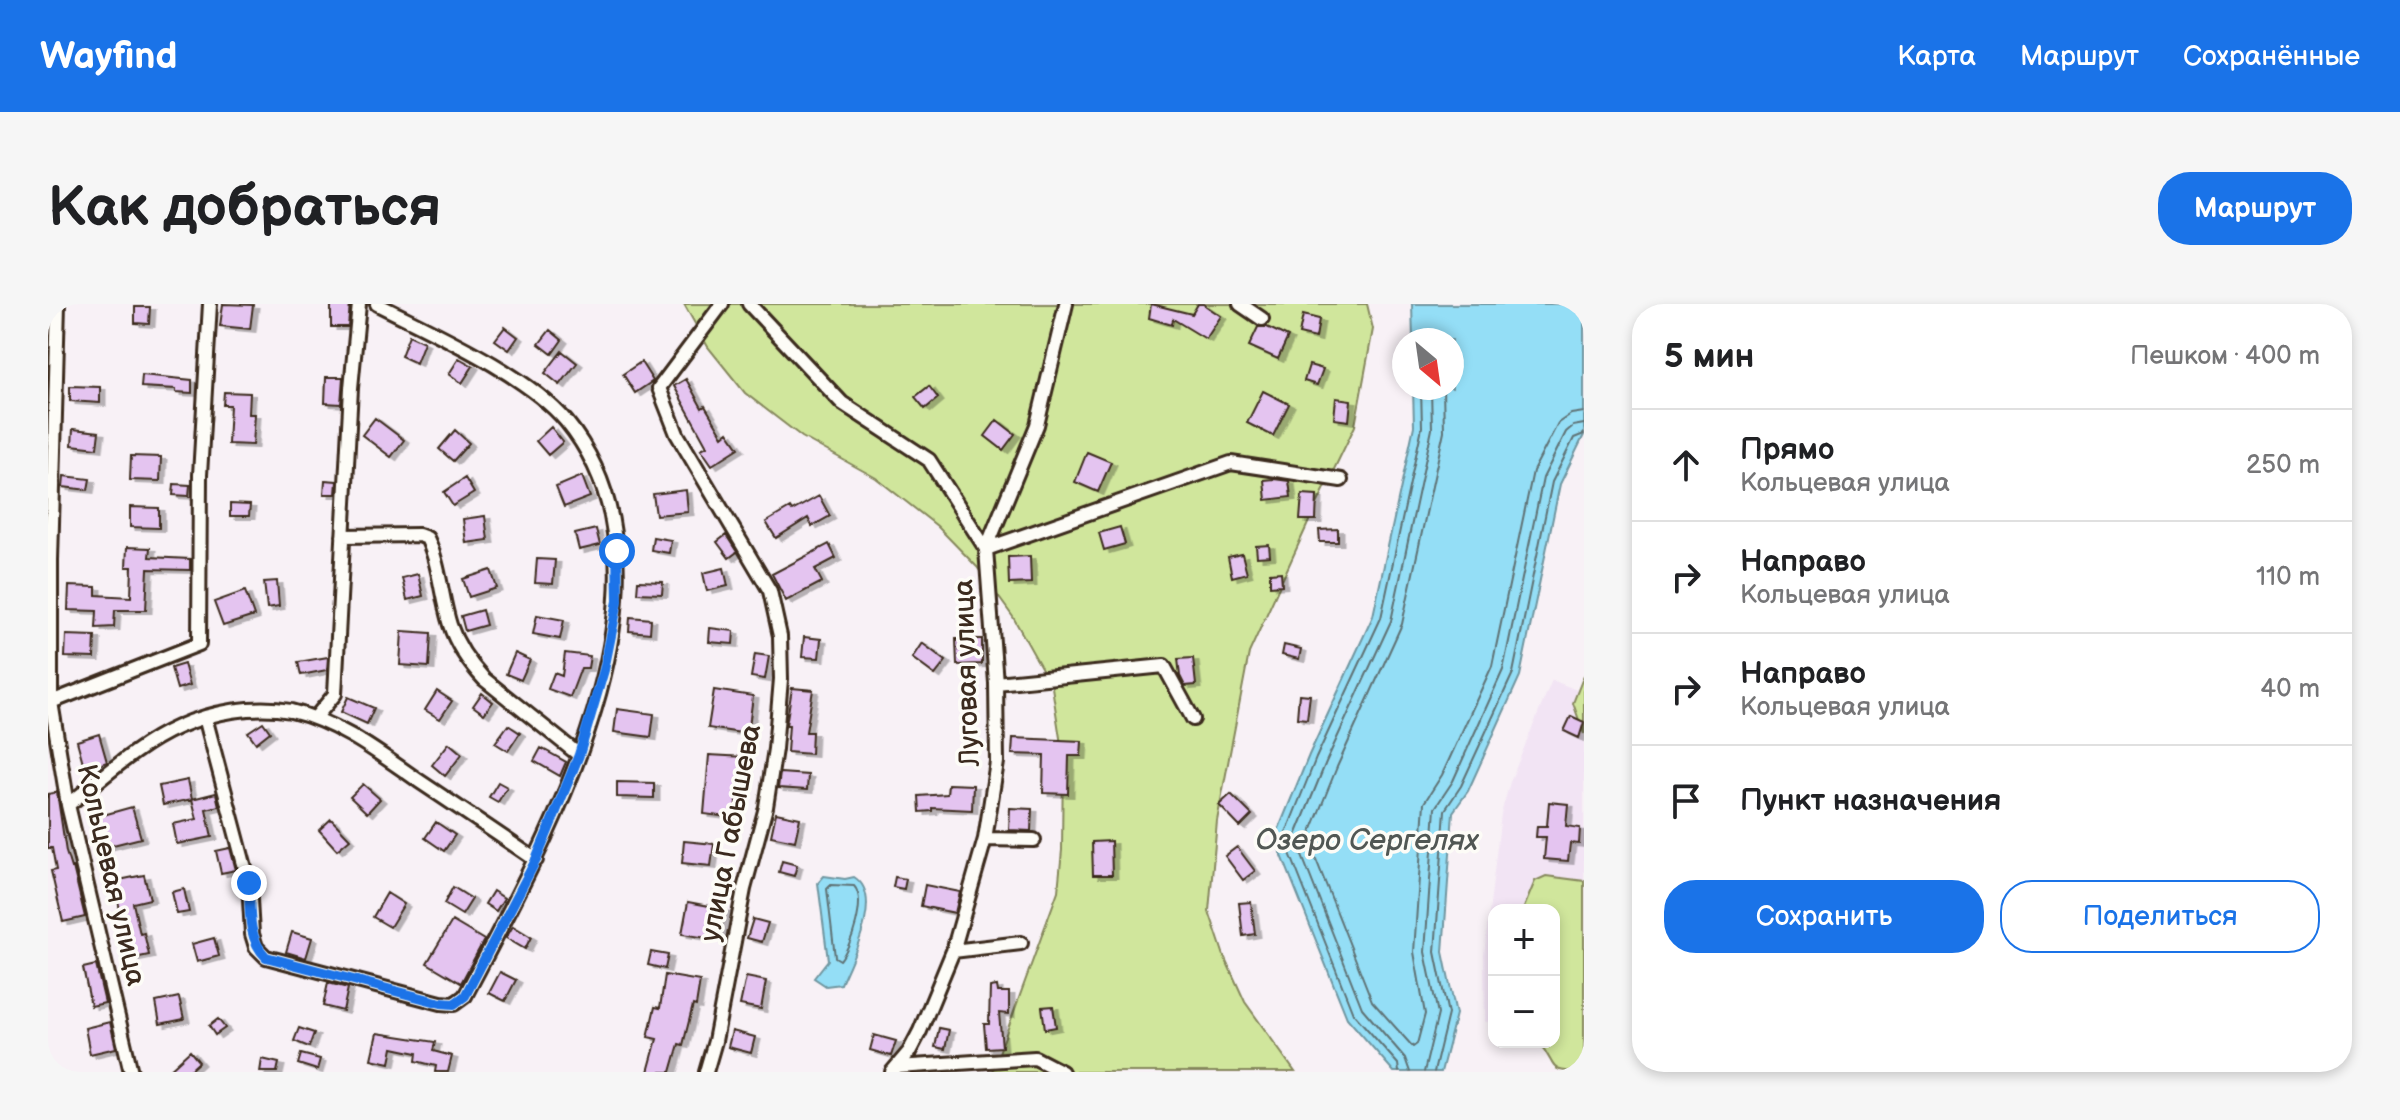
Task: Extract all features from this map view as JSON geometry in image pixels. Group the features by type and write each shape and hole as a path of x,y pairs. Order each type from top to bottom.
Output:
{"street":[{"name":"Кольцевая улица","path":"58,304 51,702 68,805 131,1072"},
{"path":"51,702 199,644 200,475 210,304"},
{"path":"315,718 335,694 351,388 359,304"},
{"path":"205,717 249,883 252,934 256,947 266,957 441,1003 454,1004 465,996 536,860 579,755 604,670 618,601 617,551 609,504 591,459 565,420 525,386 377,304"},
{"name":"улица Габышева","path":"706,1072 715,1041 744,889 766,807 781,679 780,636 770,591 677,434 659,388 722,304"},
{"name":"Луговая улица","path":"749,304 842,403 929,460 986,549 996,683 997,762 985,839 953,951 920,1031 895,1070"},
{"path":"986,549 1037,425 1066,304"},
{"path":"1240,304 1262,319"},
{"path":"986,549 1231,463 1341,480"},
{"path":"343,536 419,535 427,538 450,625 471,665 484,679 579,755"},
{"path":"996,683 1164,666 1193,719"},
{"path":"68,805 150,742 205,717 236,710 287,711 315,718 358,740 536,860"},
{"path":"985,839 1034,840"},
{"path":"953,951 1021,943"},
{"path":"895,1070 1035,1058 1062,1072"}],"shaded area":[{"path":"1552,680 1584,693 1584,1018 1560,932 1560,904 1490,904 1501,814 1510,782"},
{"path":"1488,921 1488,1022 1485,1022 1484,954"}],"green space":[{"path":"684,304 1367,304 1373,329 1355,426 1249,653 1217,821 1209,911 1224,956 1245,1002 1295,1072 992,1072 1058,891 1062,850 1063,757 1052,687 1013,617 977,567 937,526 876,478 802,437 745,393 708,347"},
{"path":"1584,675 1584,734 1573,703"},
{"path":"1546,876 1584,881 1584,1072 1557,1069 1543,1048 1560,1048 1560,904 1525,904 1535,881"}],"water":[{"name":"Озеро Сергелях","path":"1412,304 1584,304 1584,435 1560,484 1520,676 1468,791 1453,812 1443,952 1456,1014 1441,1072 1394,1072 1347,1018 1275,838 1309,755 1373,616 1414,426 1413,400 1464,400 1464,328 1413,328"},
{"path":"824,876 854,877 863,886 867,898 863,928 841,984 826,986 814,978 828,960 818,883"}],"building":[{"path":"223,304 253,305 250,329 220,326"},
{"path":"331,304 350,304 348,327 331,327"},
{"path":"1151,304 1192,314 1198,304 1203,304 1221,316 1206,339 1173,319 1172,325 1149,318"},
{"path":"135,307 150,307 149,324 135,323"},
{"path":"1303,315 1319,319 1316,338 1299,334"},
{"path":"505,327 518,337 509,350 495,340"},
{"path":"1258,327 1267,327 1288,337 1278,359 1249,346"},
{"path":"550,330 562,340 552,354 539,344"},
{"path":"409,335 424,342 416,363 401,356"},
{"path":"562,351 577,363 560,385 545,373"},
{"path":"459,358 473,366 462,383 449,374"},
{"path":"641,362 653,381 635,393 623,374"},
{"path":"1309,365 1323,369 1317,385 1304,381"},
{"path":"142,375 192,380 192,393 141,387"},
{"path":"326,377 343,377 341,404 325,403"},
{"path":"686,379 723,436 728,432 739,448 712,465 701,449 707,446 674,386"},
{"path":"70,386 100,387 100,403 70,401"},
{"path":"929,386 938,398 925,409 915,397"},
{"path":"1263,391 1289,404 1273,436 1247,423"},
{"path":"224,392 250,393 249,414 255,414 253,445 228,444 230,405 223,405"},
{"path":"1336,398 1351,400 1349,421 1334,419"},
{"path":"375,418 404,440 391,457 362,435"},
{"path":"997,420 1015,434 1003,450 985,436"},
{"path":"551,427 563,442 548,455 536,441"},
{"path":"73,429 99,432 97,448 72,445"},
{"path":"455,430 469,443 453,461 439,449"},
{"path":"1087,452 1111,462 1098,492 1075,482"},
{"path":"131,456 161,457 160,481 130,480"},
{"path":"64,476 90,479 88,490 63,487"},
{"path":"582,476 590,497 564,507 556,487"},
{"path":"465,478 474,493 453,506 444,492"},
{"path":"325,480 337,481 336,494 324,494"},
{"path":"1264,480 1289,481 1291,497 1266,500"},
{"path":"174,484 190,485 189,496 173,495"},
{"path":"686,490 688,512 656,515 653,494"},
{"path":"1302,494 1317,495 1316,520 1300,520"},
{"path":"819,496 830,516 812,526 808,518 776,538 766,522"},
{"path":"230,504 250,505 249,516 230,516"},
{"path":"130,507 159,508 159,528 130,527"},
{"path":"485,516 488,540 466,543 463,519"},
{"path":"1120,527 1125,544 1104,550 1099,533"},
{"path":"596,529 600,545 579,550 575,534"},
{"path":"1338,529 1338,542 1320,542 1319,530"},
{"path":"726,535 737,552 729,558 717,542"},
{"path":"653,537 671,540 669,553 651,550"},
{"path":"829,544 836,558 815,569 822,582 786,601 772,574"},
{"path":"1269,545 1270,556 1257,557 1256,546"},
{"path":"127,547 150,548 149,557 190,559 190,570 148,569 146,610 115,610 114,627 96,628 97,611 68,610 69,586 96,587 96,595 131,597 132,567 126,567"},
{"path":"1242,554 1247,573 1232,577 1228,557"},
{"path":"1030,556 1031,583 1009,584 1008,557"},
{"path":"537,559 555,560 553,584 535,583"},
{"path":"724,568 728,586 707,591 703,573"},
{"path":"491,570 497,588 469,597 463,579"},
{"path":"1281,572 1282,585 1270,586 1270,573"},
{"path":"418,574 423,596 407,600 402,578"},
{"path":"277,581 279,606 267,608 264,582"},
{"path":"638,581 663,582 662,594 637,593"},
{"path":"245,591 254,616 223,626 214,602"},
{"path":"482,610 486,625 465,631 461,616"},
{"path":"537,615 564,620 560,639 533,634"},
{"path":"630,617 651,619 650,633 629,631"},
{"path":"710,628 734,631 733,644 709,642"},
{"path":"402,631 431,633 429,667 400,665"},
{"path":"66,635 95,636 94,658 65,657"},
{"path":"804,637 821,639 819,658 802,657"},
{"path":"956,639 982,639 982,664 957,665"},
{"path":"922,643 946,661 935,675 912,658"},
{"path":"1284,645 1301,649 1299,659 1282,655"},
{"path":"515,653 530,660 521,680 506,674"},
{"path":"565,653 590,656 588,668 581,668 570,697 548,689 554,673 562,676"},
{"path":"755,654 769,656 765,679 751,677"},
{"path":"328,657 327,670 301,675 298,662"},
{"path":"1193,658 1196,685 1185,686 1178,659"},
{"path":"184,664 190,685 177,689 171,668"},
{"path":"792,688 813,690 806,732 812,732 811,754 787,752 789,725 786,725"},
{"path":"714,690 753,696 748,734 708,728"},
{"path":"437,691 452,701 440,719 425,710"},
{"path":"482,693 493,702 484,714 473,706"},
{"path":"1299,694 1310,695 1307,719 1297,718"},
{"path":"348,697 374,708 367,724 341,712"},
{"path":"617,709 654,714 651,737 614,732"},
{"path":"1571,716 1584,722 1579,738 1564,731"},
{"path":"263,722 270,732 256,743 248,732"},
{"path":"508,725 520,733 508,751 495,743"},
{"path":"99,734 107,762 85,770 77,741"},
{"path":"1013,738 1082,741 1081,756 1069,756 1068,794 1043,793 1044,755 1012,754"},
{"path":"449,743 462,754 445,776 432,765"},
{"path":"541,748 566,762 560,776 534,761"},
{"path":"709,755 745,757 744,785 739,784 735,818 704,814"},
{"path":"780,773 808,775 807,790 778,788"},
{"path":"188,780 192,799 163,805 159,786"},
{"path":"498,782 507,787 498,802 489,797"},
{"path":"617,782 654,783 654,798 617,797"},
{"path":"363,784 380,799 367,813 350,797"},
{"path":"948,784 973,785 972,810 932,808 932,811 920,812 919,796 947,794"},
{"path":"57,792 66,852 73,867 85,917 63,922 51,871 56,870 52,848 48,848 48,794"},
{"path":"216,793 219,806 206,809 212,837 177,844 173,824 197,819 192,799"},
{"path":"1231,794 1252,815 1240,827 1219,805"},
{"path":"1549,802 1568,804 1566,826 1580,828 1579,844 1570,843 1568,861 1544,859 1546,837 1536,837 1537,826 1547,826"},
{"path":"132,807 141,838 97,849 89,819"},
{"path":"1010,808 1032,809 1031,831 1009,830"},
{"path":"776,813 800,818 795,841 771,836"},
{"path":"331,819 350,839 337,850 319,830"},
{"path":"436,822 455,835 444,851 425,838"},
{"path":"684,841 714,844 711,866 682,863"},
{"path":"1111,841 1112,875 1093,875 1092,842"},
{"path":"1237,847 1255,871 1243,880 1225,856"},
{"path":"230,848 236,870 221,873 216,851"},
{"path":"782,861 797,865 794,876 779,872"},
{"path":"144,875 150,899 133,903 140,934 144,933 149,955 125,960 114,881"},
{"path":"895,877 906,879 904,889 893,887"},
{"path":"925,885 960,892 955,913 921,906"},
{"path":"453,887 472,899 462,915 444,904"},
{"path":"184,889 189,912 177,914 172,892"},
{"path":"493,891 504,898 496,911 485,904"},
{"path":"387,893 404,904 390,927 373,917"},
{"path":"688,902 725,909 719,940 682,934"},
{"path":"1251,902 1255,934 1243,936 1239,903"},
{"path":"753,919 768,923 762,942 747,938"},
{"path":"452,921 484,940 461,983 427,963"},
{"path":"513,926 531,937 525,949 506,938"},
{"path":"292,932 312,938 306,958 286,952"},
{"path":"214,938 219,956 197,962 192,944"},
{"path":"651,952 668,955 665,969 648,965"},
{"path":"96,965 105,1003 91,1006 83,968"},
{"path":"500,972 516,980 505,1001 489,993"},
{"path":"665,975 700,981 696,1006 693,1005 683,1045 679,1044 671,1072 648,1072 657,1039 648,1037 655,1007 660,1008"},
{"path":"746,977 766,981 761,1009 740,1005"},
{"path":"328,983 348,988 343,1011 323,1006"},
{"path":"997,986 998,992 1009,992 1009,1014 999,1013 1002,1047 986,1048 984,1024 989,1024 990,987"},
{"path":"179,997 184,1019 160,1024 156,1002"},
{"path":"1053,1006 1056,1027 1045,1029 1042,1007"},
{"path":"218,1019 225,1028 215,1035 209,1026"},
{"path":"110,1022 116,1048 90,1054 85,1028"},
{"path":"299,1028 314,1033 309,1047 294,1041"},
{"path":"939,1028 949,1030 945,1049 935,1047"},
{"path":"732,1031 755,1037 751,1053 728,1047"},
{"path":"377,1033 435,1042 433,1051 452,1056 448,1072 435,1072 436,1066 416,1061 417,1053 393,1048 390,1063 371,1059"},
{"path":"874,1035 896,1041 891,1056 870,1050"},
{"path":"190,1051 199,1062 188,1072 167,1072"},
{"path":"301,1054 320,1059 317,1070 298,1064"},
{"path":"262,1059 279,1063 277,1072 260,1072"}],"route":[{"path":"249,883 252,934 256,947 266,957 441,1003 454,1004 465,996 536,860 579,755 604,670 618,601 617,551"}]}
